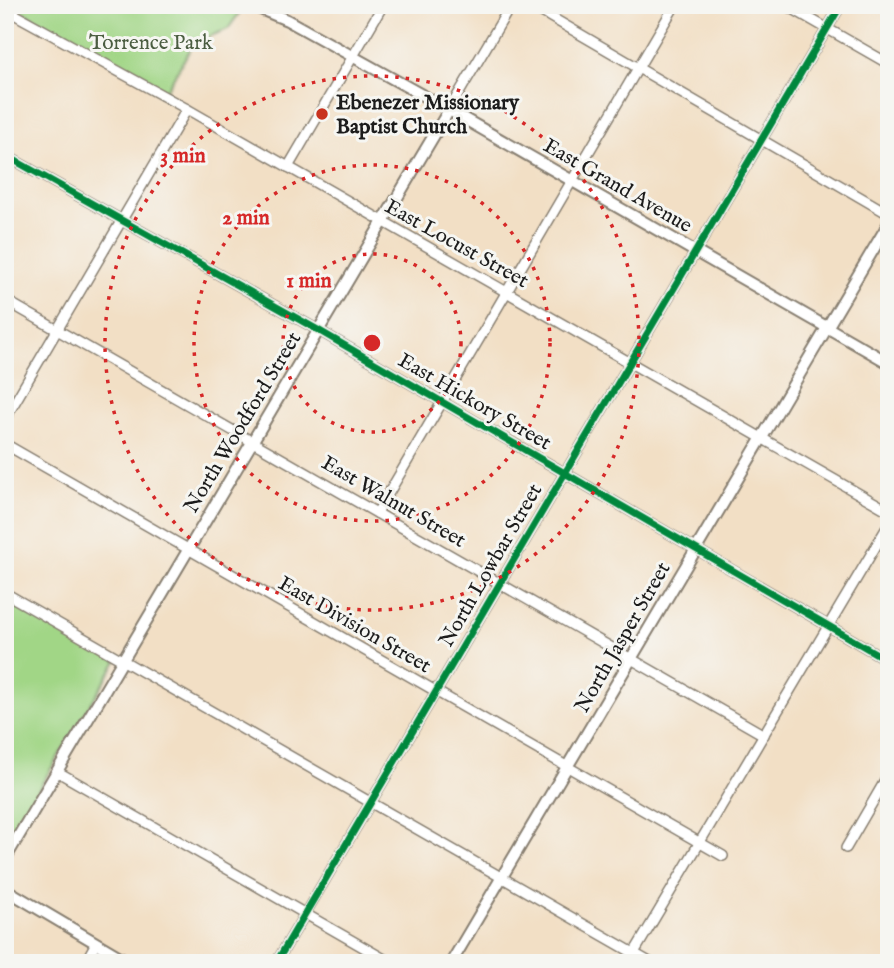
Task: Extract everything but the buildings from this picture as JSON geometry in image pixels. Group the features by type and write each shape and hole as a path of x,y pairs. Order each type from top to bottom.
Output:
{"street":[{"path":"82,5 107,5"},
{"name":"East Grand Avenue","path":"251,5 287,20 449,110 889,363"},
{"path":"288,167 383,5"},
{"name":"North Woodford Street","path":"5,859 511,5"},
{"path":"530,5 889,214"},
{"path":"377,513 675,5"},
{"path":"786,5 889,64"},
{"name":"North Lowbar Street","path":"276,963 841,5"},
{"name":"East Locust Street","path":"5,9 187,109 889,511"},
{"path":"5,419 187,109"},
{"name":"East Hickory Street","path":"5,155 318,330 889,661"},
{"name":"North Jasper Street","path":"452,963 889,223"},
{"name":"East Walnut Street","path":"5,300 764,734"},
{"name":"East Division Street","path":"5,444 723,856"},
{"path":"628,963 889,524"},
{"path":"5,593 651,963"},
{"path":"58,772 391,963"},
{"path":"846,848 889,774"},
{"path":"5,889 130,963"},
{"path":"86,963 96,943"}],"green space":[{"name":"Torrence Park","path":"11,5 245,5 228,29 196,42 165,92"},
{"path":"5,600 117,661 5,844"}],"cycle path":[{"path":"276,963 841,5"},
{"path":"5,155 318,330 889,661"}],"place":[{"name":"Ebenezer Missionary Baptist Church","path":"322,114"}]}
